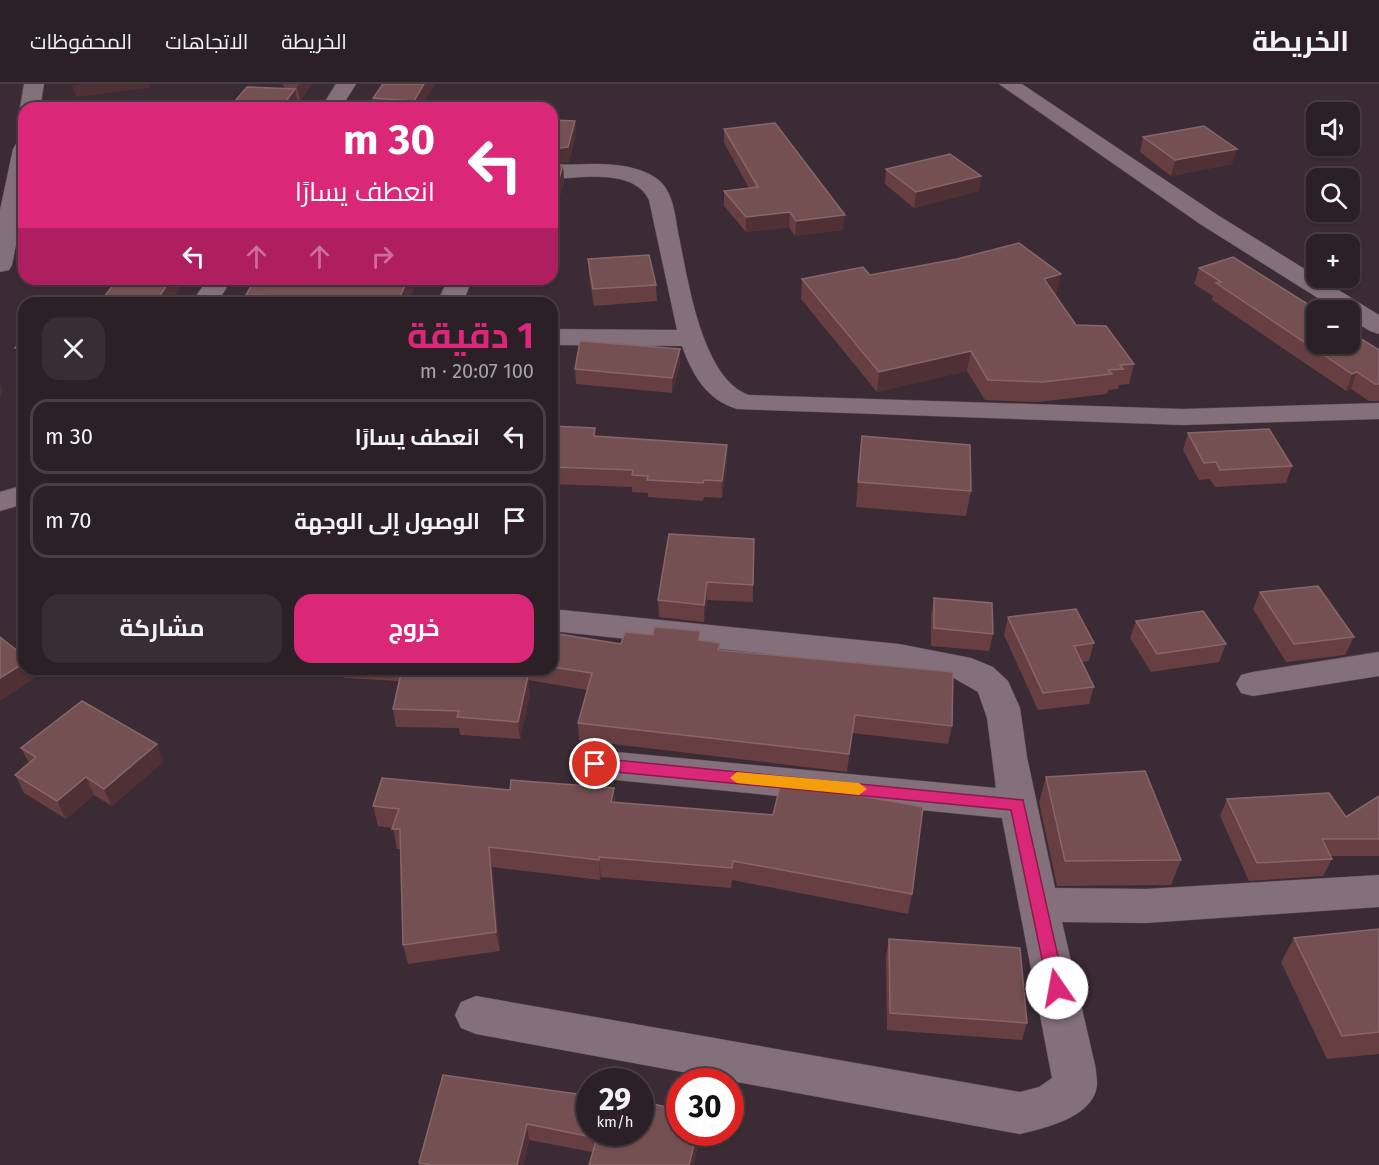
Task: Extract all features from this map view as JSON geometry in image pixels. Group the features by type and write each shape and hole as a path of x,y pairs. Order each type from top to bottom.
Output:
{"street":[{"path":"31,102 34,84"},
{"path":"335,102 346,84"},
{"path":"1009,84 1208,219 1376,322"},
{"path":"558,172 594,172 631,176 642,179 654,188 660,200 692,338 721,391 730,398 747,403 1183,417 1379,411"},
{"path":"0,265 18,178"},
{"path":"558,338 692,338"},
{"path":"0,502 18,496"},
{"path":"476,1014 1020,1113 1048,1107 1064,1099 1075,1086 1073,1065 1038,905 1000,705 992,685 973,672 899,656 558,621"},
{"path":"1253,684 1379,664"},
{"path":"595,764 1018,805"},
{"path":"1038,905 1146,906 1379,891"}],"building":[{"path":"383,84 424,84 414,101 373,98"},
{"path":"247,87 295,89 285,102 234,102"},
{"path":"558,120 575,121 568,147 558,148"},
{"path":"775,123 845,215 796,221 790,212 746,217 724,191 758,187 724,129"},
{"path":"1204,126 1237,149 1175,160 1143,137"},
{"path":"950,154 981,176 916,192 886,169"},
{"path":"558,165 563,165 558,182"},
{"path":"1019,243 1061,274 1044,279 1076,325 1106,326 1134,364 1120,365 1123,369 1108,370 1112,374 1043,382 988,380 971,351 879,372 802,279 863,267 870,275 957,259"},
{"path":"649,255 656,285 593,289 588,259"},
{"path":"1233,257 1306,303 1306,343 1216,283 1221,282 1199,268"},
{"path":"113,285 167,285 159,297 104,297"},
{"path":"252,285 405,285 400,297 246,295"},
{"path":"1360,338 1379,350 1379,384 1375,384 1357,372 1352,374 1322,354 1360,354"},
{"path":"580,341 680,349 672,378 575,369"},
{"path":"558,426 595,428 594,436 727,445 722,481 704,480 703,483 647,480 648,476 632,475 633,470 558,467"},
{"path":"1269,429 1292,466 1220,470 1216,462 1204,463 1188,433"},
{"path":"862,436 970,445 971,491 858,482"},
{"path":"669,534 754,539 753,585 707,582 704,605 658,600"},
{"path":"1318,586 1354,637 1294,644 1260,592"},
{"path":"934,598 992,603 993,634 934,628"},
{"path":"1076,609 1094,643 1074,646 1094,687 1043,693 1008,617"},
{"path":"1203,611 1226,644 1157,654 1136,621"},
{"path":"654,627 700,631 699,640 720,643 718,650 953,672 952,726 855,715 849,754 578,723 592,673 558,668 558,634 621,644 625,632 653,635"},
{"path":"0,637 18,651 18,667 0,678"},
{"path":"401,675 528,676 518,722 457,717 459,711 393,709"},
{"path":"82,701 157,744 104,789 86,777 57,801 15,775 36,757 21,748"},
{"path":"1145,771 1181,860 1065,861 1046,777"},
{"path":"382,778 510,790 511,780 614,788 611,802 773,815 782,778 845,784 844,793 923,807 912,894 733,861 732,868 599,857 599,860 489,847 496,932 403,945 400,829 392,829 399,809 373,806"},
{"path":"1329,793 1346,817 1379,796 1379,839 1322,839 1332,859 1257,863 1227,799"},
{"path":"1379,929 1379,1032 1342,1036 1294,938"},
{"path":"889,939 1020,948 1027,1023 890,1013"},
{"path":"443,1075 576,1094 576,1134 527,1124 517,1165 419,1163"},
{"path":"654,1104 666,1107 666,1146 694,1146 689,1165 589,1165 595,1146 654,1146"}],"slow traffic":[{"path":"737,778 859,789"}],"route":[{"path":"595,764 1018,805 1057,988"}]}
